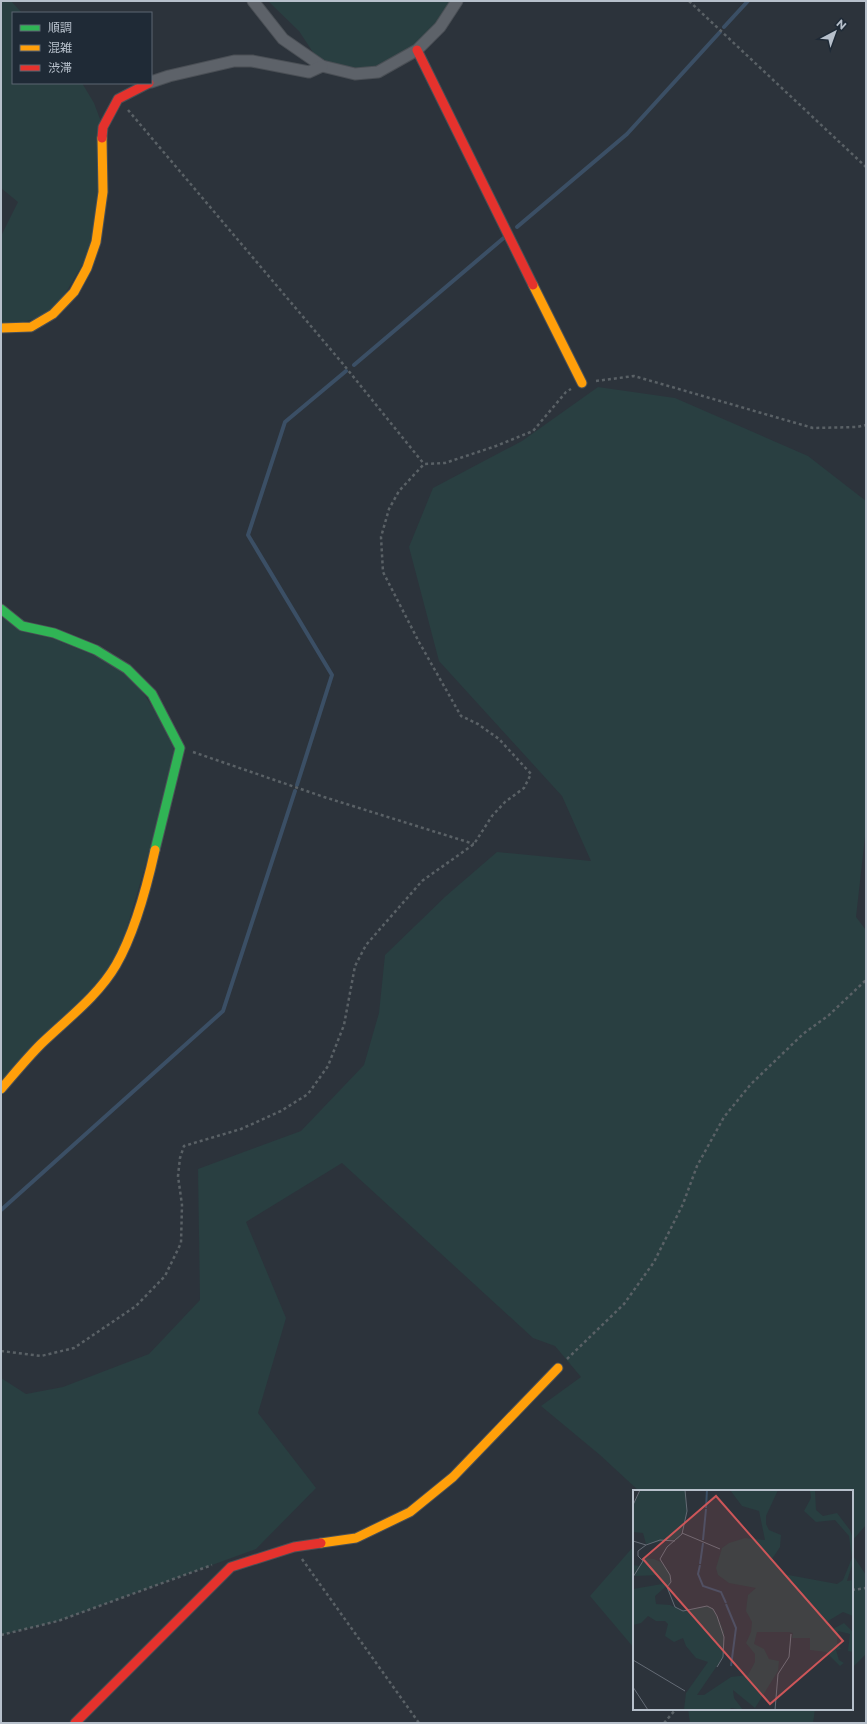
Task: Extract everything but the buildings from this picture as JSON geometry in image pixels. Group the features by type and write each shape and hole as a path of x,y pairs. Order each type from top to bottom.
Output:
{"street":[{"path":"253,1 283,39 322,66 355,74 378,72 416,50 440,27 457,1"},
{"path":"416,50 582,383"},
{"path":"152,82 168,76 234,61 252,61 309,72 322,66"},
{"path":"1,328 32,328 53,314 74,292 87,268 96,242 103,192 101,144 103,127 118,99 148,84"},
{"path":"1,609 22,626 54,633 96,650 127,669 152,694 180,748 149,876 130,934 116,966 91,998 40,1045 1,1089"},
{"path":"75,1723 232,1567 294,1547 356,1538 410,1512 453,1477 558,1368"}],"path":[{"path":"689,1 866,167"},
{"path":"118,99 343,364 424,464"},
{"path":"1,1351 41,1356 74,1348 136,1306 165,1276 181,1243 182,1205 178,1176 180,1158 184,1146 241,1129 281,1111 308,1094 328,1066 344,1025 355,966 366,945 422,881 474,844 492,816 505,802 524,788 531,774 499,739 478,724 462,716 419,642 383,572 381,537 389,509 399,491 424,464 444,463 496,446 533,431 566,392 582,383 634,376 813,428 857,428 866,425"},
{"path":"180,748 324,797 474,844"},
{"path":"558,1368 624,1304 654,1262 683,1204 697,1166 724,1117 751,1084 803,1034 830,1015 866,980"},
{"path":"294,1547 419,1723"},
{"path":"1,1635 58,1621 212,1565"},
{"path":"853,1590 866,1588"},
{"path":"664,1723 675,1710"}],"green space":[{"path":"1,1 11,1 21,12 12,12 12,84 83,84 94,103 103,127 96,242 53,314 1,328 1,236 18,202 1,188"},
{"path":"268,1 457,1 440,27 378,72 322,66 299,31"},
{"path":"598,387 675,398 808,456 866,501 866,828 856,917 866,930 866,1525 853,1540 853,1490 638,1490 600,1455 541,1406 581,1377 555,1346 533,1338 342,1163 246,1222 286,1318 258,1413 316,1488 256,1549 58,1621 1,1635 1,1378 26,1394 63,1387 149,1354 200,1300 198,1169 301,1131 364,1065 379,1013 385,955 446,896 497,852 591,861 562,796 439,661 409,547 433,488 522,441"},
{"path":"1,609 127,669 180,748 116,965 1,1089"},
{"path":"633,1547 633,1647 590,1596"},
{"path":"853,1556 866,1575 866,1654 853,1667"},
{"path":"688,1710 815,1710 813,1723 690,1723"}],"waterway":[{"path":"724,27 748,1"},
{"path":"517,227 627,134 720,32"},
{"path":"354,365 506,236"},
{"path":"297,785 332,675 248,535 285,422 346,371"},
{"path":"1,1210 223,1011 295,791"}],"traffic: fast":[{"path":"1,609 22,626 54,633 96,650 127,669 152,694 180,748 155,850"}],"traffic: slow":[{"path":"1,328 31,327 53,314 74,292 87,268 96,242 103,192 102,138"},
{"path":"533,285 582,383"},
{"path":"1,1089 41,1044 91,997 109,976 123,952 135,924 155,850"},
{"path":"321,1543 356,1538 410,1512 453,1477 558,1368"}],"traffic: jam":[{"path":"417,50 533,285"},
{"path":"102,138 103,127 118,99 147,84"},
{"path":"75,1723 231,1567 294,1547 321,1543"}]}
